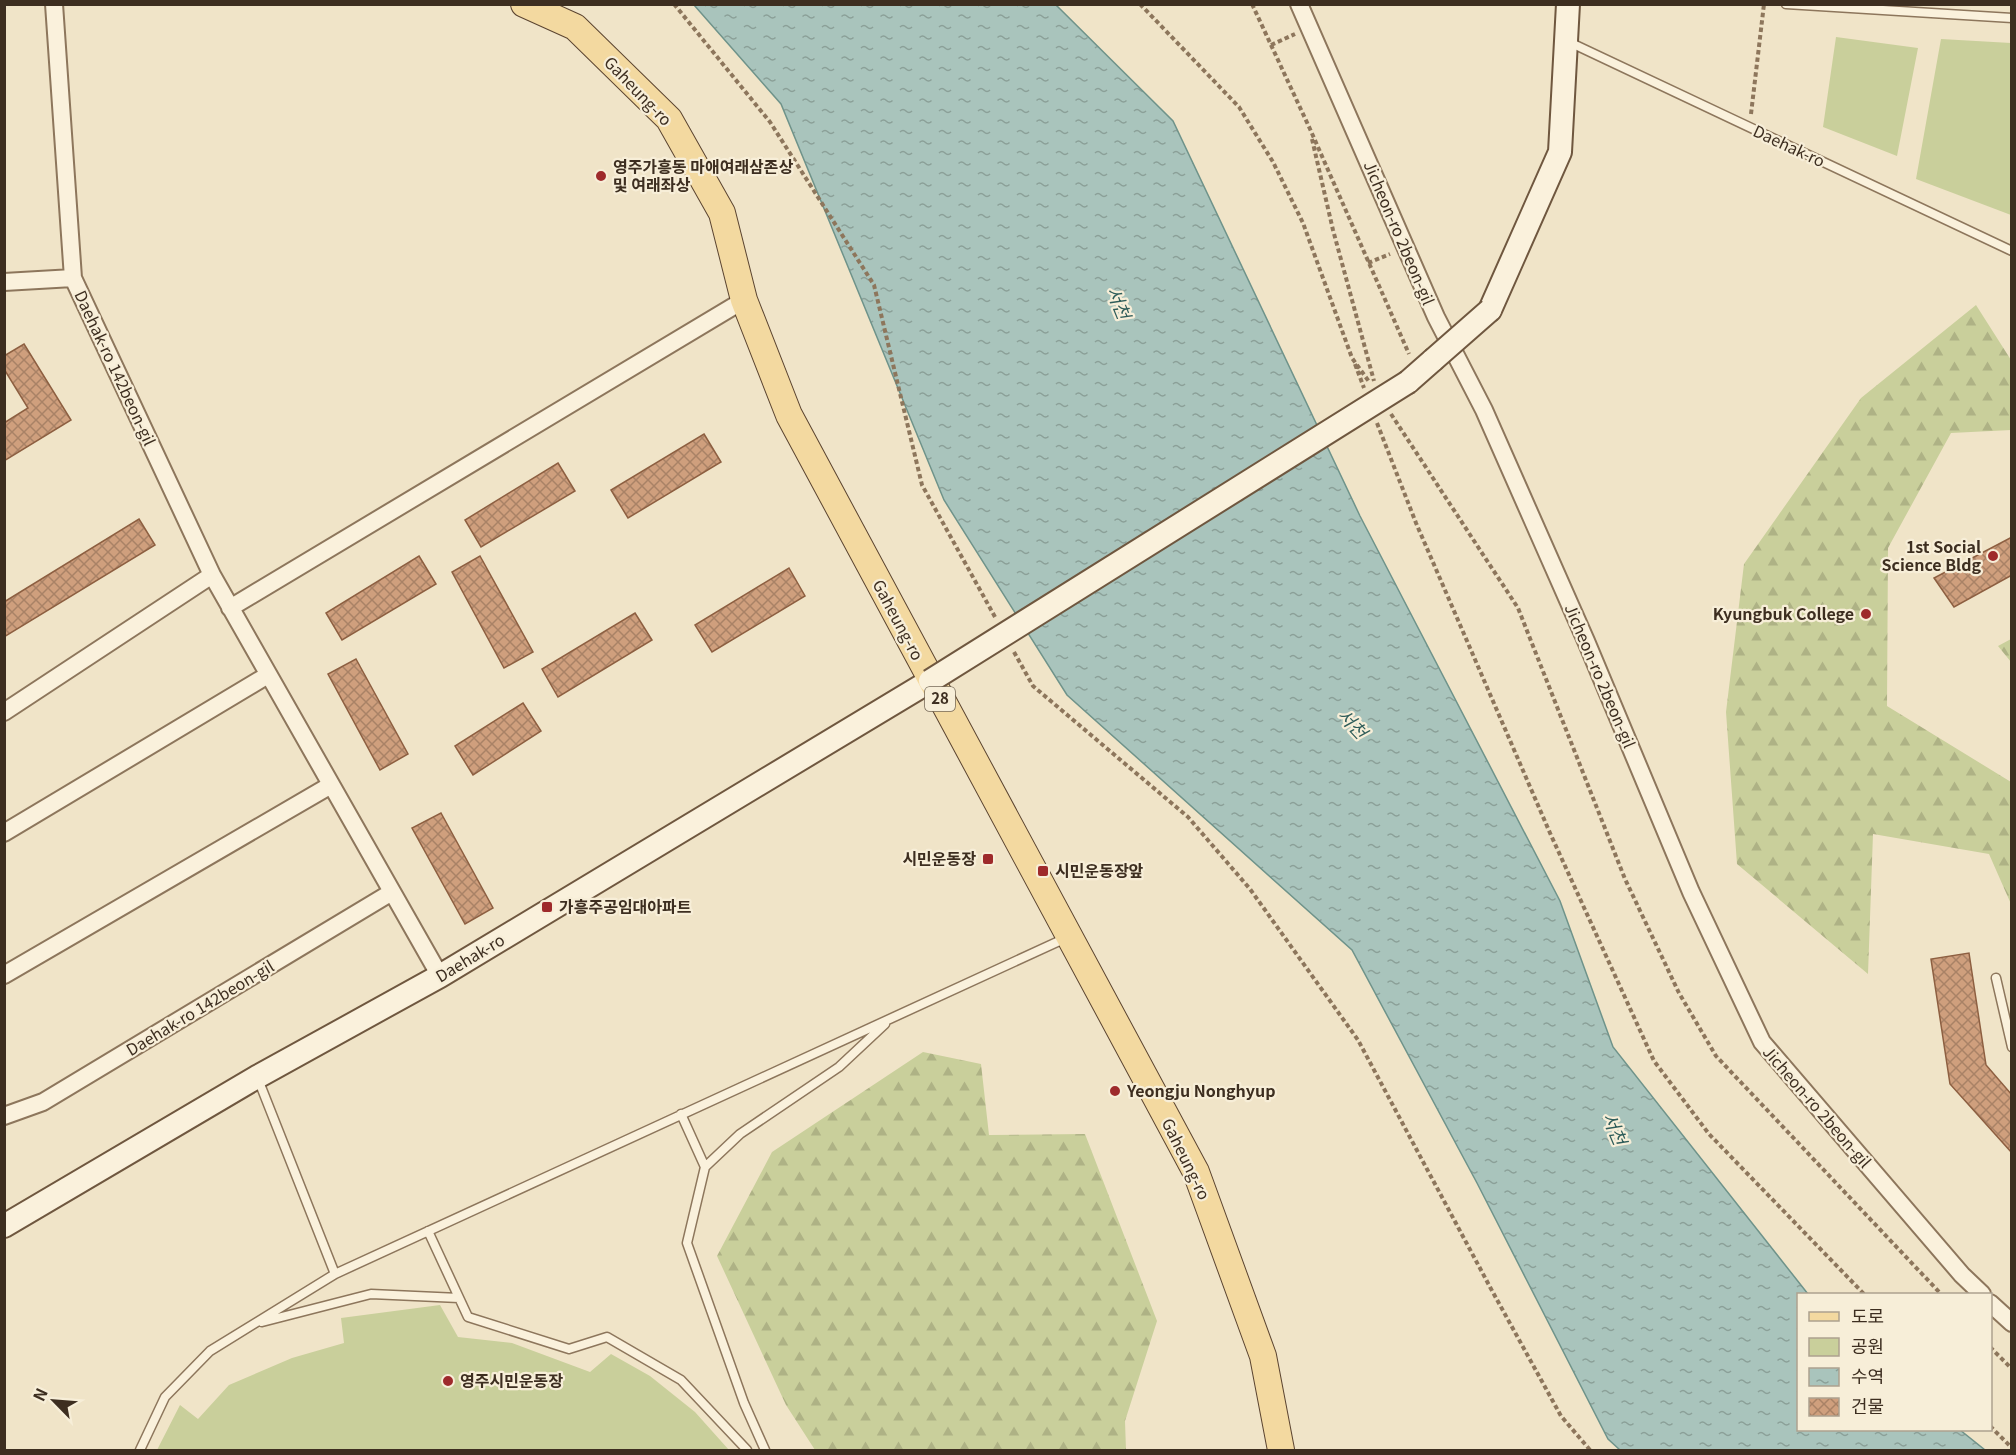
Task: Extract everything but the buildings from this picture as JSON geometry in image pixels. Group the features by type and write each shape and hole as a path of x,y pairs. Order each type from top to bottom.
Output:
{"main road":[{"name":"Gaheung-ro","path":"524,4 575,27 669,119 722,213 744,300 789,415 1196,1172 1263,1356 1281,1450"},
{"path":"1566,41 1568,4"},
{"name":"Daehak-ro","path":"4,1226 258,1077 440,976 930,681 1419,372 1490,310 1560,152 1566,41"}],"street":[{"name":"Daehak-ro 142beon-gil","path":"54,4 73,278 212,575 440,976"},
{"name":"Jicheon-ro 2beon-gil","path":"1299,4 1436,317 1484,410 1586,641 1690,892 1762,1042 1962,1275 1981,1293"},
{"path":"4,282 73,278"},
{"path":"230,608 744,300"},
{"path":"4,712 212,575"},
{"path":"4,833 268,675"},
{"path":"4,975 331,784"},
{"name":"Daehak-ro 142beon-gil","path":"4,1116 43,1102 392,892"},
{"path":"1992,1305 2012,1323"}],"lane":[{"path":"1786,4 2012,18"},
{"name":"Daehak-ro","path":"1566,41 2012,251"},
{"path":"140,1450 165,1397 210,1351 335,1274 1068,937"},
{"path":"1996,978 2012,1047"},
{"path":"765,1450 744,1403 687,1243 705,1167 740,1134 839,1067 891,1018"},
{"path":"258,1077 335,1274"},
{"path":"681,1114 705,1167"},
{"path":"428,1231 468,1317 569,1349 607,1337 681,1380 747,1450"},
{"path":"254,1324 371,1294 459,1298"}],"path":[{"path":"674,4 770,122 874,285 922,485 1000,626"},
{"path":"1140,4 1239,107 1273,162 1303,224 1365,391"},
{"path":"1252,4 1419,372"},
{"path":"1749,127 1764,4"},
{"path":"1271,45 1309,27"},
{"path":"1310,129 1372,384 1352,358"},
{"path":"1368,263 1405,248"},
{"path":"1389,411 1518,608 1625,879 1679,993 1716,1056 1940,1293"},
{"path":"1373,413 1416,523 1550,833 1654,1061 1709,1134 1863,1293"},
{"path":"1011,646 1033,686 1188,817 1250,889 1358,1040 1561,1416 1590,1450"},
{"path":"1992,1349 2012,1369"},
{"path":"1992,1428 2012,1448"}],"green space":[{"path":"1836,37 1918,48 1897,156 1823,127"},
{"path":"1941,39 2011,43 2011,215 1916,179"},
{"path":"1976,305 2011,360 2011,430 1951,433 1888,548 1887,706 2011,782 2011,904 1989,854 1873,834 1868,974 1737,864 1726,712 1744,564 1861,398"},
{"path":"2011,639 2011,662 1998,646"},
{"path":"923,1052 981,1064 989,1135 1085,1134 1157,1321 1125,1421 1126,1450 815,1450 786,1405 717,1256 772,1152"},
{"name":"영주시민운동장","path":"440,1305 458,1337 512,1343 590,1372 611,1354 650,1376 695,1412 729,1450 157,1450 180,1405 198,1419 229,1385 292,1358 344,1343 341,1318"}],"water":[{"name":"서천","path":"694,5 1056,5 1173,121 1360,516 1560,901 1613,1047 1807,1293 1797,1293 1797,1431 1961,1431 1985,1450 1620,1450 1608,1439 1477,1183 1352,950 1067,695 944,500 781,104"}],"place":[{"name":"영주가흥동 마애여래삼존상 및 여래좌상","path":"601,176"},
{"name":"1st Social Science Bldg","path":"1993,556"},
{"name":"Kyungbuk College","path":"1866,614"},
{"name":"시민운동장","path":"988,859"},
{"name":"시민운동장앞","path":"1043,871"},
{"name":"가흥주공임대아파트","path":"547,907"},
{"name":"Yeongju Nonghyup","path":"1115,1091"},
{"name":"영주시민운동장","path":"448,1381"}]}
